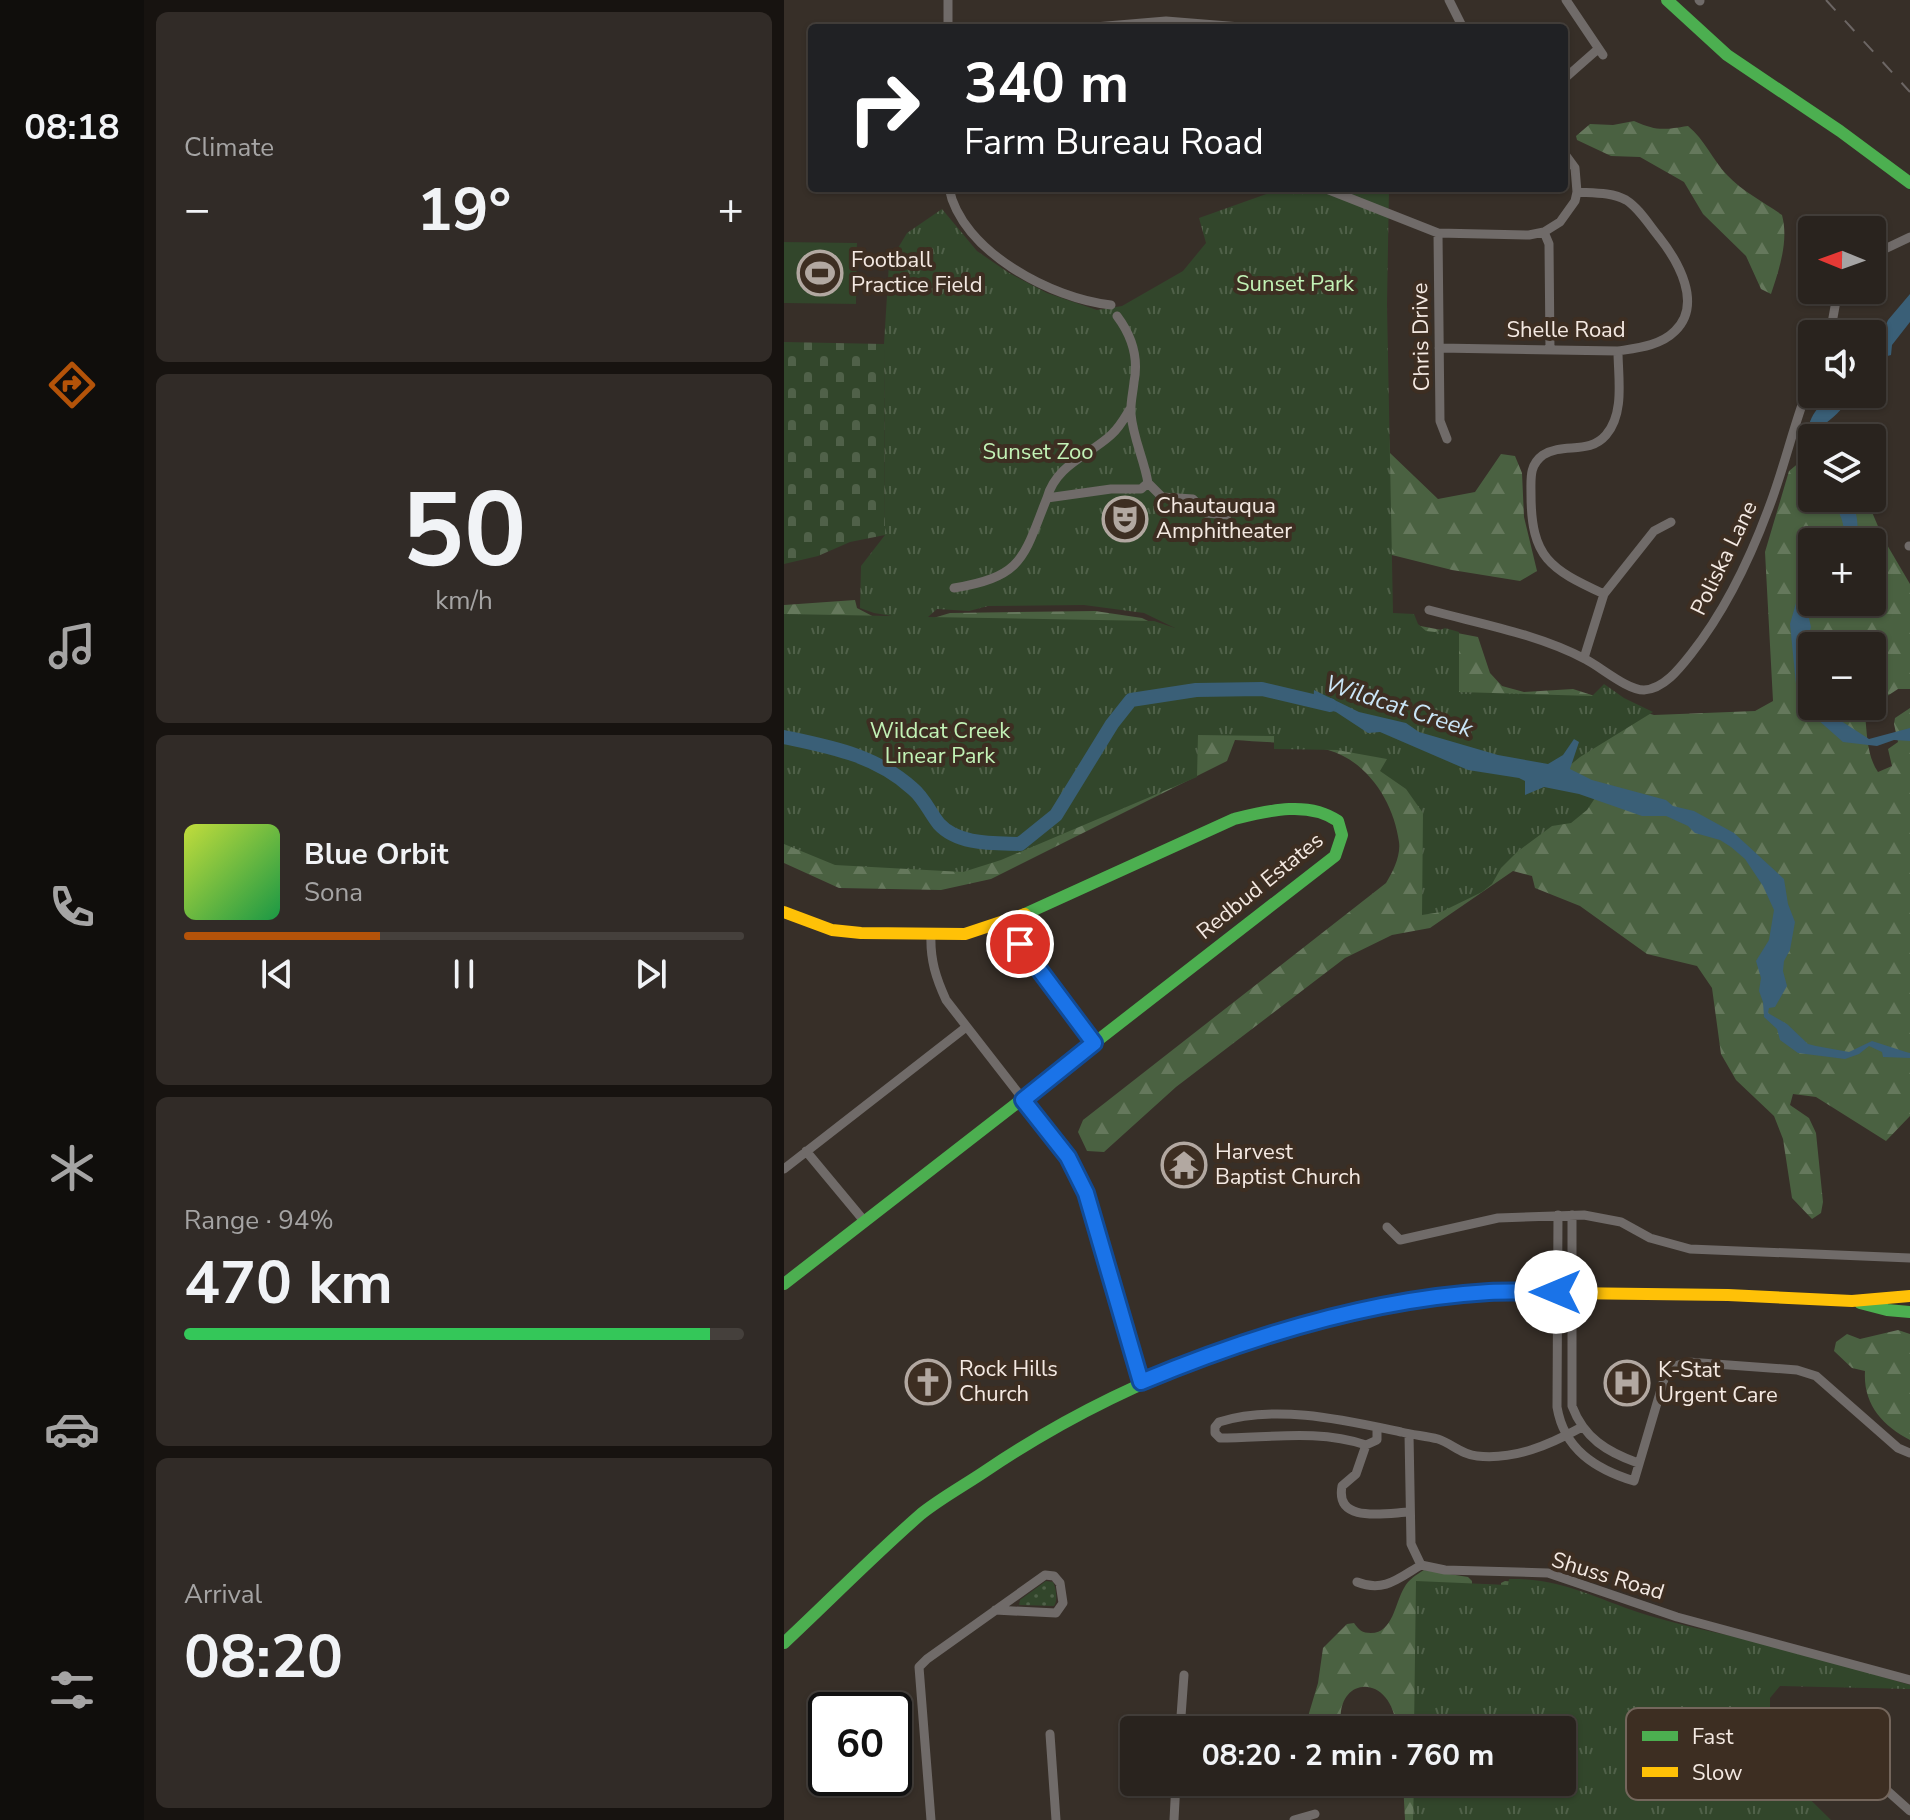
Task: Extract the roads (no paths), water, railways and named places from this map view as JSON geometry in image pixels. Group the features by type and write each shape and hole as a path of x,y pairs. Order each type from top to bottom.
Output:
{"main road":[{"path":"1667,0 1722,53 1844,134 1910,183"},
{"path":"1844,134 1882,151 1910,169"},
{"name":"Redbud Estates","path":"784,912 832,930 965,934 1010,921 1234,819 1264,810 1321,810 1334,816 1341,828 1342,843 1335,856 784,1284"},
{"path":"784,1643 923,1513 1033,1439 1141,1382 1195,1360 1302,1325 1405,1303 1488,1292 1852,1301 1910,1296"},
{"path":"1852,1301 1910,1312"}],"street":[{"path":"948,0 948,24"},
{"path":"1449,0 1461,24"},
{"path":"1566,0 1600,52 1568,76"},
{"path":"1130,24 1166,21 1203,24"},
{"path":"1334,192 1438,233 1529,235 1544,232 1569,211 1577,192 1575,168 1568,158"},
{"path":"951,192 964,226 986,249 1041,282 1098,304 1111,305"},
{"name":"Shelle Road","path":"1439,348 1618,351 1661,341 1676,331 1685,316 1688,296 1678,265 1636,208 1626,200 1613,195 1577,192"},
{"path":"1544,232 1549,244 1550,350"},
{"name":"Chris Drive","path":"1438,233 1440,421 1447,439"},
{"path":"1886,248 1910,237"},
{"path":"1117,316 1130,334 1135,356 1136,376 1130,409 1148,483 1162,497 1193,499 1206,513 1227,515"},
{"path":"1604,594 1553,567 1541,550 1531,523 1531,471 1540,457 1549,451 1579,449 1594,444 1613,425 1618,404 1618,351"},
{"name":"Poliska Lane","path":"1429,610 1530,637 1584,658 1635,689 1647,690 1673,675 1710,630 1728,601 1768,510 1802,408"},
{"path":"954,588 1009,571 1019,563 1051,484 1068,465 1110,437 1130,409"},
{"path":"1047,498 1111,489 1141,489 1148,483"},
{"path":"1584,658 1604,594 1654,531 1671,522"},
{"path":"1010,921 1020,944 1094,1043"},
{"path":"931,935 930,954 934,973 946,1000 1068,1157 1086,1193 1141,1382"},
{"path":"784,1169 965,1028"},
{"path":"806,1151 865,1222"},
{"path":"1558,1215 1556,1394 1559,1417 1566,1436 1579,1453 1596,1466 1634,1481 1665,1376 1675,1366 1688,1362 1797,1370 1816,1376 1898,1448 1910,1453"},
{"path":"1572,1215 1572,1406 1582,1427 1608,1451 1638,1463"},
{"path":"1387,1227 1400,1240 1498,1218 1601,1216 1621,1222 1650,1238 1690,1249 1910,1258"},
{"path":"1377,1427 1377,1440 1366,1445 1349,1439 1286,1434 1220,1438 1215,1427 1231,1418 1278,1415 1335,1419 1377,1427 1440,1440 1476,1456 1528,1452 1582,1427"},
{"path":"1357,1582 1384,1587 1421,1565 1411,1544 1409,1434"},
{"path":"1366,1445 1356,1474 1342,1486 1341,1497 1346,1509 1359,1513 1410,1512"},
{"name":"Shuss Road","path":"1421,1565 1445,1570 1548,1573 1677,1617 1910,1680"},
{"path":"931,1820 919,1667 927,1659 995,1610 1045,1575 1054,1576 1060,1583 1063,1603 1056,1613 995,1610"},
{"path":"1181,1716 1184,1675"},
{"path":"1050,1734 1056,1820"},
{"path":"1890,1793 1910,1811"},
{"path":"1174,1820 1175,1796"},
{"path":"1294,1820 1315,1814"}],"water":[{"path":"1910,294 1910,322 1892,345 1891,355 1886,356 1886,325"},
{"path":"1819,408 1842,408 1826,424 1810,424"},
{"path":"1838,512 1855,512 1858,528 1844,528"},
{"path":"1798,596 1798,616 1808,616 1811,627 1810,632 1798,632 1798,695 1797,694 1790,624"},
{"path":"1314,690 1359,712 1406,723 1419,732 1498,755 1548,764 1563,755 1574,739 1579,742 1570,769 1592,780 1666,800 1734,833 1784,879 1795,922 1790,950 1784,961 1787,986 1768,1013 1787,1024 1808,1044 1849,1052 1872,1041 1910,1053 1910,1058 1883,1057 1882,1052 1869,1046 1845,1059 1798,1053 1780,1040 1777,1029 1764,1017 1759,991 1761,978 1756,961 1769,940 1774,910 1745,859 1720,840 1695,833 1688,826 1666,816 1642,816 1579,794 1544,787 1525,795 1525,781 1519,778 1468,770 1380,732 1368,733 1336,712 1313,705"},
{"path":"1818,720 1840,720 1869,739 1910,728 1910,741 1894,740 1877,746 1843,742"}],"waterway":[{"name":"Wildcat Creek","path":"784,737 852,754 884,768 917,793 939,824 956,836 977,842 1020,844 1056,815 1112,724 1131,700 1196,690 1262,689 1330,705"}],"railway":[{"path":"1826,0 1910,92"}],"place":[{"name":"Football Practice Field","path":"820,273"},
{"name":"Chautauqua Amphitheater","path":"1125,519"},
{"name":"Harvest Baptist Church","path":"1184,1165"},
{"name":"Rock Hills Church","path":"928,1382"},
{"name":"K-Stat Urgent Care","path":"1627,1383"}],"park label":[{"name":"Sunset Park","path":"1295,284"},
{"name":"Sunset Zoo","path":"1038,452"},
{"name":"Wildcat Creek Linear Park","path":"940,744"}]}
